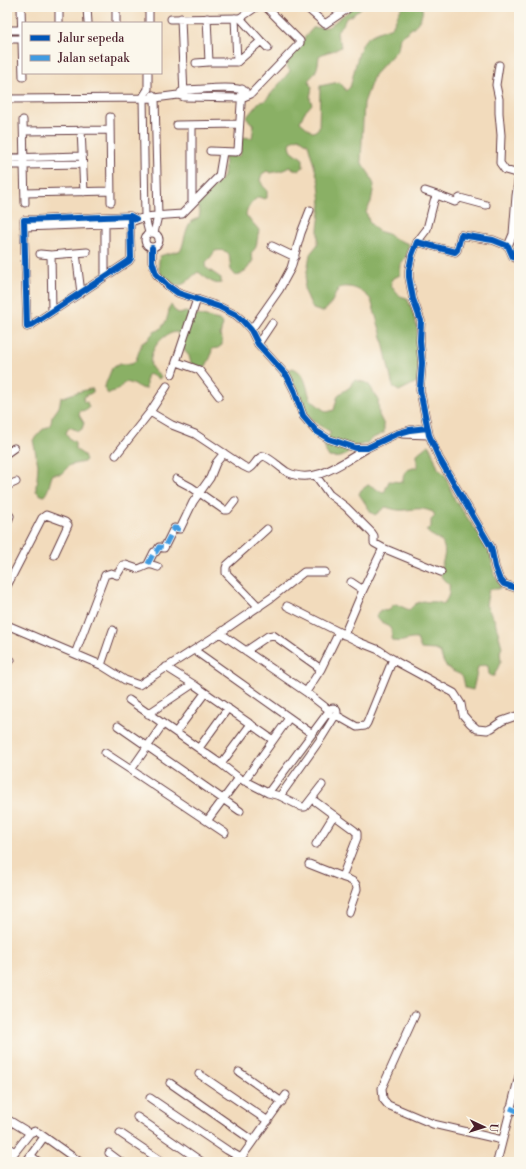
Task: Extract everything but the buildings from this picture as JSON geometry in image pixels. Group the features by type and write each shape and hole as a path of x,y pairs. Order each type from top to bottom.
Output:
{"street":[{"path":"7,39 22,39 21,7"},
{"path":"58,7 59,22"},
{"path":"88,7 88,22"},
{"path":"116,7 116,22"},
{"path":"149,7 149,22"},
{"path":"171,19 238,18 256,7"},
{"path":"182,94 241,98 251,94 300,43 266,7"},
{"path":"306,7 326,24 346,8"},
{"path":"181,18 182,94"},
{"path":"207,18 209,62"},
{"path":"238,18 268,48"},
{"path":"237,62 238,18"},
{"path":"7,30 22,30"},
{"path":"196,63 237,62 261,41"},
{"path":"499,65 496,86 499,99 501,135 500,163 505,170 519,174 513,234 508,246"},
{"path":"148,74 148,90 143,97 145,217 152,233 159,238 158,244 152,248"},
{"path":"7,99 155,98 182,94 242,89 251,94"},
{"path":"210,151 236,152 238,150 242,89"},
{"path":"148,90 155,98 158,216 152,233 146,236 144,240 148,247 152,248"},
{"path":"110,117 111,202"},
{"path":"23,120 25,203"},
{"path":"177,125 239,124"},
{"path":"192,125 192,203"},
{"path":"81,130 84,192"},
{"path":"24,131 110,130"},
{"path":"132,219 130,259 81,293 30,326 26,327 24,220 132,219 182,214 219,176 223,152"},
{"path":"7,158 24,161 82,160"},
{"path":"7,165 24,161"},
{"path":"25,193 110,191"},
{"path":"425,191 455,202 460,198 486,205"},
{"path":"437,195 427,229 417,242 412,255 409,270 413,299 420,321 422,363 420,390 424,432 491,548 494,567 499,578 504,584 519,589"},
{"path":"251,330 279,290 291,268 310,210"},
{"path":"105,220 105,276"},
{"path":"417,242 455,252 457,250 461,235 493,240 508,246 513,257 519,260"},
{"path":"272,246 295,257"},
{"path":"152,248 152,261 156,274 168,286 178,293 220,307 236,315 251,330 258,344 287,376 294,390 303,416 316,431 329,440 356,448 367,448"},
{"path":"40,254 51,255 87,252"},
{"path":"76,253 81,293"},
{"path":"51,255 52,311"},
{"path":"172,374 197,299"},
{"path":"258,344 272,323"},
{"path":"177,362 199,370 219,396"},
{"path":"116,455 150,412 167,386"},
{"path":"150,412 172,425 195,434 242,466 249,469 253,467 257,459 264,456 287,472 301,476 316,476 330,470 381,440 400,433 424,432"},
{"path":"148,564 154,552 156,552 159,547 164,548 174,528 180,529 193,502 210,478 215,465 224,453"},
{"path":"316,476 329,494 337,502 346,507 372,533 374,536 374,543 441,572"},
{"path":"176,479 226,511 230,509 235,501"},
{"path":"7,486 16,482"},
{"path":"7,513 10,516 7,524"},
{"path":"7,586 42,518 46,515 65,522 68,525 54,555"},
{"path":"259,607 225,571 227,565 267,529"},
{"path":"306,692 341,634 383,548"},
{"path":"75,654 105,575 111,573 117,575 123,565 138,569 145,564 158,567"},
{"path":"8,627 101,664 125,680 139,684 259,607 304,572 325,572"},
{"path":"351,582 363,590"},
{"path":"287,606 341,634 379,650 392,659 454,693 461,704 464,715 477,729 487,730 507,719 519,715"},
{"path":"101,664 114,630"},
{"path":"220,633 306,692 329,711"},
{"path":"246,651 268,636 273,635 321,669"},
{"path":"194,650 311,733"},
{"path":"335,716 357,727 365,726 392,659"},
{"path":"166,667 205,692 273,740"},
{"path":"148,714 193,684"},
{"path":"176,732 205,692"},
{"path":"129,700 199,748 242,780 268,793 280,796 302,807 307,806 322,785"},
{"path":"199,748 228,708"},
{"path":"268,793 311,733 329,711 333,708 335,709 337,711 335,716 322,737 280,796"},
{"path":"207,821 223,800 242,780 289,718"},
{"path":"131,770 163,724"},
{"path":"221,764 251,724"},
{"path":"118,726 240,811"},
{"path":"105,753 225,833"},
{"path":"312,799 357,833 357,838 342,877"},
{"path":"316,844 334,815"},
{"path":"309,864 355,882 357,889 349,912"},
{"path":"415,1015 382,1088 383,1099 388,1105 433,1124 502,1140"},
{"path":"239,1072 282,1102"},
{"path":"199,1074 268,1121"},
{"path":"496,1162 519,1076"},
{"path":"170,1083 253,1141"},
{"path":"150,1098 240,1160 286,1095"},
{"path":"510,1108 519,1112"},
{"path":"137,1117 202,1162"},
{"path":"7,1118 30,1133"},
{"path":"8,1162 30,1133 35,1131 80,1162"},
{"path":"120,1133 163,1162"},
{"path":"26,1162 44,1137"},
{"path":"7,1147 15,1152"},
{"path":"109,1153 121,1162"},
{"path":"30,1156 39,1162"}],"green space":[{"path":"354,7 362,7 353,15 346,18 343,25 337,31 341,47 319,56 317,69 309,79 312,87 310,98 312,104 304,113 300,122 312,132 319,128 320,86 339,82 346,91 350,87 358,55 366,39 375,33 392,27 402,7 422,7 419,21 400,37 398,49 374,75 364,103 361,160 374,185 371,202 366,212 370,223 378,231 409,244 407,255 401,264 400,275 392,279 391,285 400,296 407,298 413,314 418,334 419,367 417,382 399,391 394,388 392,383 381,333 371,300 357,289 348,287 339,288 330,305 322,312 313,309 304,289 310,254 318,244 321,204 319,183 308,144 299,138 293,140 290,144 291,150 303,159 303,167 299,171 289,167 271,173 267,171 262,174 260,180 267,190 267,198 257,198 251,204 246,215 259,230 256,247 251,254 253,260 244,272 236,276 231,270 229,254 220,250 215,251 206,262 205,267 221,278 221,283 218,284 212,282 198,272 185,283 175,285 163,278 159,268 160,256 181,250 189,224 199,217 200,212 198,204 224,176 225,156 240,156 242,137 252,138 254,125 246,118 259,102 265,101 290,71 285,63 298,50 305,37 313,28 328,27"},
{"path":"171,305 174,310 180,314 185,312 219,320 223,324 220,335 222,345 218,348 212,349 211,356 206,366 201,368 191,363 177,332 171,333 161,339 152,354 151,366 153,370 160,375 161,377 159,379 149,374 146,376 146,389 126,382 117,390 108,394 104,388 112,368 120,364 132,364 136,360 142,343 164,325 168,316 169,307"},
{"path":"293,368 301,373 310,398 327,412 334,410 338,395 350,387 353,381 355,380 367,383 378,398 379,415 384,425 384,433 371,439 367,443 353,446 341,457 329,457 324,444 331,432 311,419 308,415 299,393 290,377 290,369"},
{"path":"93,389 93,392 84,397 83,401 87,402 89,408 87,410 80,411 79,415 84,423 82,429 79,431 69,427 66,433 70,439 75,442 75,449 84,455 86,460 84,462 70,465 61,474 53,474 46,493 44,496 41,495 36,491 36,485 38,482 38,465 33,440 51,423 52,417 59,407 61,398"},
{"path":"428,445 430,446 438,468 445,475 455,500 485,543 491,557 494,575 500,584 500,588 489,589 486,605 495,621 502,647 500,652 501,661 494,676 489,674 488,666 483,665 478,667 473,690 465,688 463,678 446,666 440,652 421,649 417,639 393,641 391,639 392,631 390,628 376,617 380,610 388,611 393,605 396,604 409,610 415,604 423,601 443,604 449,595 449,584 441,576 441,567 445,552 443,544 439,539 428,533 426,530 431,527 431,520 435,516 433,512 422,509 400,510 386,507 375,515 371,512 359,494 361,490 368,485 384,493 389,481 403,482 406,471 417,467 417,454"}],"marked path":[{"path":"148,564 154,552 156,552 159,547 164,548 174,528 180,529"},
{"path":"510,1108 519,1112"}],"cycle path":[{"path":"130,216 131,258 129,261 27,327 24,220 130,216 136,219"},
{"path":"519,260 513,257 508,246 493,240 461,235 457,250 455,252 417,242 412,255 409,270 413,299 421,321 420,341 422,363 420,390 429,435 439,458 491,547 499,578 504,584 519,589"},
{"path":"152,248 152,261 156,274 168,286 178,293 220,307 236,315 243,321 251,330 258,344 287,376 294,390 303,416 316,431 329,439 356,448 367,448 396,434 410,430 427,428"}]}
